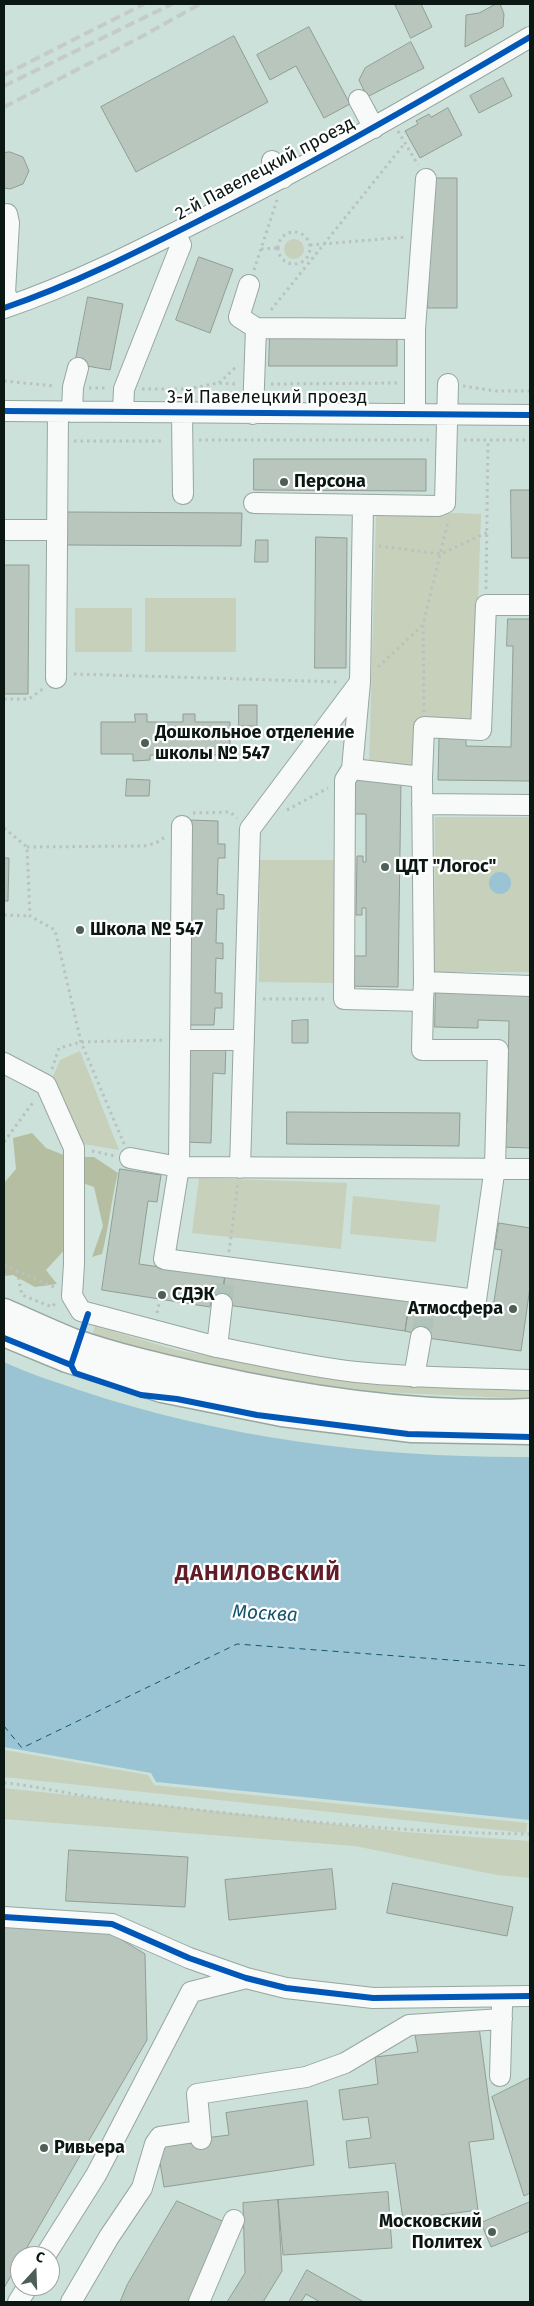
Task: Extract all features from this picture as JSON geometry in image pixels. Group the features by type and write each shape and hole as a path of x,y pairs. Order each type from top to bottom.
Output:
{"main road":[{"path":"4,1312 72,1341 150,1365 250,1388 311,1399 451,1412 530,1412"},
{"path":"4,1333 66,1358 162,1389 282,1413 412,1428 530,1431"}],"street":[{"name":"2-й Павелецкий проезд","path":"7,307 97,271 281,186 374,128 530,37"},
{"path":"359,100 374,128"},
{"path":"272,161 281,186"},
{"path":"415,414 415,329 426,180"},
{"path":"4,217 8,214 5,293 7,307"},
{"path":"123,412 124,389 181,245 175,234"},
{"path":"249,285 239,317 256,328 415,329"},
{"path":"254,414 256,328"},
{"path":"56,678 58,441 78,368"},
{"path":"254,503 438,506 445,503 448,384"},
{"name":"3-й Павелецкий проезд","path":"4,411 530,415"},
{"path":"182,413 183,494"},
{"path":"362,506 360,682 348,774 344,999 530,986"},
{"path":"4,530 57,530"},
{"path":"182,826 179,1167 164,1259 427,1299 476,1300 495,1167 498,1050 422,1050 424,992 422,778 424,727 481,730 486,605 530,605"},
{"path":"240,1168 250,829 360,682"},
{"path":"348,774 422,778"},
{"path":"422,804 530,805"},
{"path":"180,1040 244,1040"},
{"path":"4,1063 46,1085 74,1148 72,1341"},
{"path":"130,1158 179,1167 495,1167 530,1169"},
{"path":"72,1300 217,1347 336,1369 414,1377 530,1380"},
{"path":"217,1347 222,1304"},
{"path":"414,1377 421,1337"},
{"path":"4,1917 112,1924 189,1958 246,1978 286,1988 373,1998 530,1996"},
{"path":"51,2246 96,2175 191,1992 246,1978"},
{"path":"500,2076 503,1996"},
{"path":"71,2302 109,2237 142,2188 155,2144 160,2137 200,2135 197,2094 306,2077 345,2063 409,2026 502,2019"},
{"path":"199,2302 234,2220"}],"path":[{"path":"397,129 410,152"},
{"path":"256,328 405,142"},
{"path":"249,285 281,186"},
{"path":"292,232 302,235 310,245 308,257 296,264 285,262 278,248 282,238 292,232"},
{"path":"310,245 421,236"},
{"path":"261,249 278,248"},
{"path":"255,384 415,382"},
{"path":"448,384 496,391 530,391"},
{"path":"37,390 39,385"},
{"path":"486,605 488,440"},
{"path":"58,441 530,440"},
{"path":"424,727 424,625 450,510 445,503"},
{"path":"361,544 441,554 488,532"},
{"path":"4,698 29,699 56,678 75,674 360,682 424,625"},
{"path":"284,811 348,774"},
{"path":"4,828 27,847 144,846 156,843 182,826 184,813 230,812 250,829"},
{"path":"27,847 30,916"},
{"path":"4,915 30,916 55,930 81,1042 130,1158"},
{"path":"246,998 344,999"},
{"path":"4,1142 46,1085 59,1048 81,1042 180,1040"},
{"path":"74,1148 130,1158"},
{"path":"227,1269 240,1168"},
{"path":"4,1264 72,1300"},
{"path":"16,1271 22,1295 52,1307 72,1300"},
{"path":"4,1784 85,1797 369,1827 530,1834"},
{"path":"246,2302 262,2276"}],"green space":[{"path":"294,239 301,242 304,249 301,256 294,259 287,256 284,249 287,242"},
{"path":"379,510 481,514 474,721 418,717 416,769 369,767 376,517"},
{"path":"145,598 236,598 236,652 145,652"},
{"path":"75,608 132,608 132,652 75,652"},
{"path":"435,817 530,817 530,972 434,972"},
{"path":"260,860 337,860 336,983 259,982"},
{"path":"80,1051 119,1150 77,1143 52,1079 60,1060"},
{"path":"32,1133 46,1148 69,1157 94,1157 118,1173 102,1254 92,1257 103,1226 94,1187 77,1181 68,1246 46,1270 57,1284 35,1287 13,1275 4,1276 4,1183 16,1169 13,1138"},
{"path":"199,1178 347,1183 341,1249 192,1233"},
{"path":"353,1196 440,1205 436,1242 350,1234"},
{"path":"95,1326 176,1350 304,1373 530,1386 530,1399 382,1392 293,1381 167,1359 92,1335"},
{"path":"4,1750 148,1775 154,1785 527,1823 526,1833 4,1777"},
{"path":"4,1788 405,1832 529,1841 530,1878 497,1875 355,1846 4,1819"}],"water":[{"path":"500,872 510,879 511,883 504,893 500,894 490,887 489,883 496,873"},
{"name":"Москва","path":"4,1362 52,1381 136,1408 247,1433 303,1442 417,1454 530,1457 530,1820 156,1782 151,1773 4,1747"}],"building":[{"path":"395,4 421,4 432,27 411,38"},
{"path":"496,4 500,4 504,14 503,27 465,47 466,15 479,13"},
{"path":"309,27 350,104 324,118 296,66 270,80 257,55"},
{"path":"234,36 268,102 136,172 101,107"},
{"path":"411,42 424,68 367,97 359,80 365,68"},
{"path":"503,78 512,96 479,113 470,96"},
{"path":"448,108 462,135 420,158 405,131 418,124 416,121 429,114 431,117"},
{"path":"10,152 23,157 29,171 23,184 10,189 4,188 4,153"},
{"path":"428,178 457,178 457,308 428,308"},
{"path":"199,257 233,269 210,333 176,320"},
{"path":"88,297 123,304 110,370 75,364"},
{"path":"270,335 397,335 397,366 269,366"},
{"path":"254,459 426,459 426,491 254,490"},
{"path":"511,490 530,490 530,558 512,558"},
{"path":"67,512 242,513 241,546 66,545"},
{"path":"316,537 347,538 346,668 315,668"},
{"path":"256,540 268,540 268,562 255,562"},
{"path":"4,565 29,565 28,694 4,694"},
{"path":"508,619 530,619 530,781 438,780 439,738 466,738 466,746 511,747 513,646 507,646"},
{"path":"239,705 257,705 257,726 239,726"},
{"path":"135,714 147,714 147,722 183,722 183,714 195,714 195,722 230,722 230,755 150,755 150,760 133,761 133,754 101,754 101,722 135,722"},
{"path":"353,776 364,776 364,780 401,781 398,987 347,986 348,956 366,956 366,908 362,908 362,915 356,915 357,856 363,856 363,862 366,862 366,814 349,814"},
{"path":"127,779 150,780 149,796 126,796"},
{"path":"189,820 218,821 218,844 225,844 225,858 218,858 217,894 224,895 224,909 217,909 216,943 223,943 223,959 216,958 215,993 222,993 222,1008 215,1008 214,1025 185,1025"},
{"path":"4,858 9,858 8,901 4,901"},
{"path":"436,986 530,988 530,1148 500,1147 501,1123 507,1123 509,1021 478,1020 478,1028 435,1027"},
{"path":"308,1020 308,1043 292,1043 292,1021"},
{"path":"187,1042 226,1044 225,1074 213,1073 211,1143 184,1142"},
{"path":"287,1112 460,1113 459,1146 287,1144"},
{"path":"120,1169 161,1175 157,1202 148,1201 139,1264 215,1275 226,1270 221,1304 211,1302 210,1307 102,1290"},
{"path":"499,1223 530,1228 530,1287 521,1351 413,1336 413,1333 405,1331 410,1298 416,1302 492,1314 502,1250 495,1249"},
{"path":"226,1270 410,1298 405,1331 221,1304"},
{"path":"69,1850 188,1857 185,1907 66,1901"},
{"path":"332,1869 336,1909 229,1920 225,1880"},
{"path":"393,1883 513,1907 507,1936 387,1913"},
{"name":"Ривьера","path":"4,1927 106,1930 145,1954 147,2040 28,2246 10,2246 10,2278 4,2288"},
{"path":"479,2027 494,2139 469,2142 478,2210 403,2220 395,2163 349,2168 346,2141 371,2138 368,2117 343,2120 339,2090 378,2084 375,2057 418,2052 415,2035"},
{"path":"530,2078 530,2193 524,2196 492,2097"},
{"path":"307,2101 314,2165 164,2187 157,2144 229,2135 226,2113"},
{"path":"388,2192 392,2248 283,2255 278,2200"},
{"path":"278,2200 282,2271 263,2302 227,2302 245,2273 243,2203"},
{"path":"177,2201 229,2224 195,2302 120,2302 127,2285"},
{"path":"530,2202 530,2231 491,2247 481,2223"},
{"path":"307,2270 364,2302 320,2302 306,2294 301,2302 289,2302"}],"ferry route":[{"path":"4,1726 22,1748 237,1644 530,1666"}],"tunnel":[{"path":"222,1304 227,1270"},
{"path":"421,1337 426,1304"}],"railway":[{"path":"4,75 144,4"},
{"path":"4,86 172,4"},
{"path":"4,107 139,38 200,4"}],"cycle path":[{"path":"4,308 57,288 109,265 251,194 372,129 530,37"},
{"path":"4,411 530,415"},
{"path":"88,1314 71,1365 75,1373 141,1395 177,1399 257,1415 408,1434 530,1437"},
{"path":"4,1338 71,1365"},
{"path":"4,1917 112,1924 189,1958 246,1978 286,1988 373,1998 530,1996"}],"place":[{"name":"Персона","path":"284,482"},
{"name":"Дошкольное отделение школы № 547","path":"145,743"},
{"name":"ЦДТ \"Логос\"","path":"385,867"},
{"name":"Школа № 547","path":"80,930"},
{"name":"СДЭК","path":"162,1295"},
{"name":"Атмосфера","path":"513,1309"},
{"name":"Ривьера","path":"44,2148"},
{"name":"Московский Политех","path":"492,2232"}],"district":[{"name":"ДАНИЛОВСКИЙ","path":"258,1574"}]}
